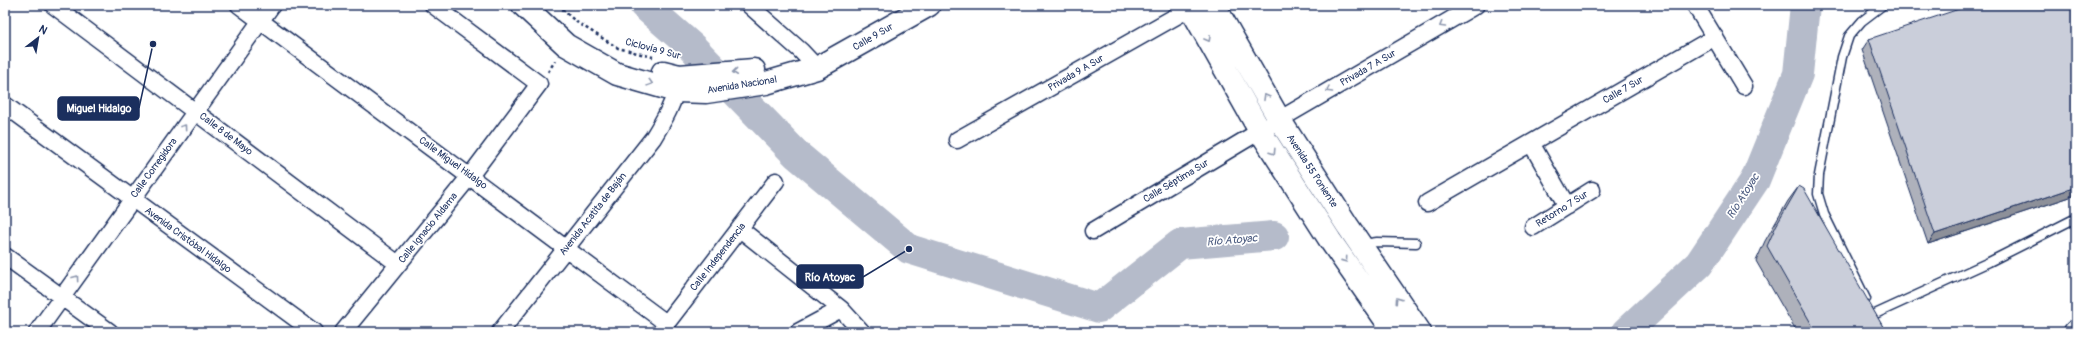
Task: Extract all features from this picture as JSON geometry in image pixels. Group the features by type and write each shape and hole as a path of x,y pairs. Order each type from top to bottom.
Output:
{"main road":[{"name":"Avenida Nacional","path":"523,5 566,45 617,74 677,83 706,84 765,76 812,62"},
{"name":"Avenida Nacional","path":"544,5 574,33 621,61 677,83"},
{"name":"Calle 9 Sur","path":"812,62 900,5"},
{"name":"Calle 9 Sur","path":"812,62 929,5"},
{"name":"Avenida 55 Poniente","path":"1214,5 1279,119 1360,244 1420,332"},
{"path":"1192,6 1260,130 1330,240 1394,332"}],"street":[{"name":"Calle 8 de Mayo","path":"53,5 398,264"},
{"name":"Calle Miguel Hidalgo","path":"239,5 567,247 663,327"},
{"name":"Calle Corregidora","path":"37,332 272,5"},
{"name":"Calle Ignacio Aldama","path":"343,332 470,176 539,84 433,5"},
{"path":"749,5 812,62"},
{"name":"Privada 7 A Sur","path":"1260,130 1476,5"},
{"path":"1695,5 1744,86"},
{"name":"Privada 9 A Sur","path":"957,140 1192,6"},
{"name":"Calle 7 Sur","path":"1427,203 1715,37"},
{"name":"Avenida Acatita de Baján","path":"500,332 653,138 666,117 677,83"},
{"name":"Avenida Cristóbal Hidalgo","path":"5,105 314,332"},
{"name":"Calle Séptima Sur","path":"1093,231 1260,130"},
{"path":"1531,143 1567,206"},
{"name":"Calle Independencia","path":"663,327 776,182"},
{"name":"Retorno 7 Sur","path":"1533,227 1592,190"},
{"path":"740,229 841,309 854,321 862,332"},
{"path":"5,256 110,332"},
{"path":"798,332 841,309"}],"lane":[{"path":"1878,325 1847,258 1824,214 1818,194 1819,175 1842,57 1849,36 1862,21 1883,5"},
{"path":"1873,315 1989,262 2076,218"},
{"path":"1360,244 1377,242 1416,243"}],"path":[{"name":"Ciclovía 9 Sur","path":"558,5 575,21 618,48 655,58"}],"building":[{"path":"1971,5 2076,5 2076,187 1935,234 1869,39"},
{"path":"1799,186 1804,189 1886,332 1816,332 1767,246 1776,226"}],"waterway":[{"name":"Río Atoyac","path":"644,5 692,47 797,155 909,249 1099,308 1180,244 1274,236"},
{"name":"Río Atoyac","path":"1626,332 1699,264 1755,180 1798,74 1805,5"}],"place":[{"name":"Miguel Hidalgo","path":"153,44"},
{"name":"Río Atoyac","path":"909,249"}]}
